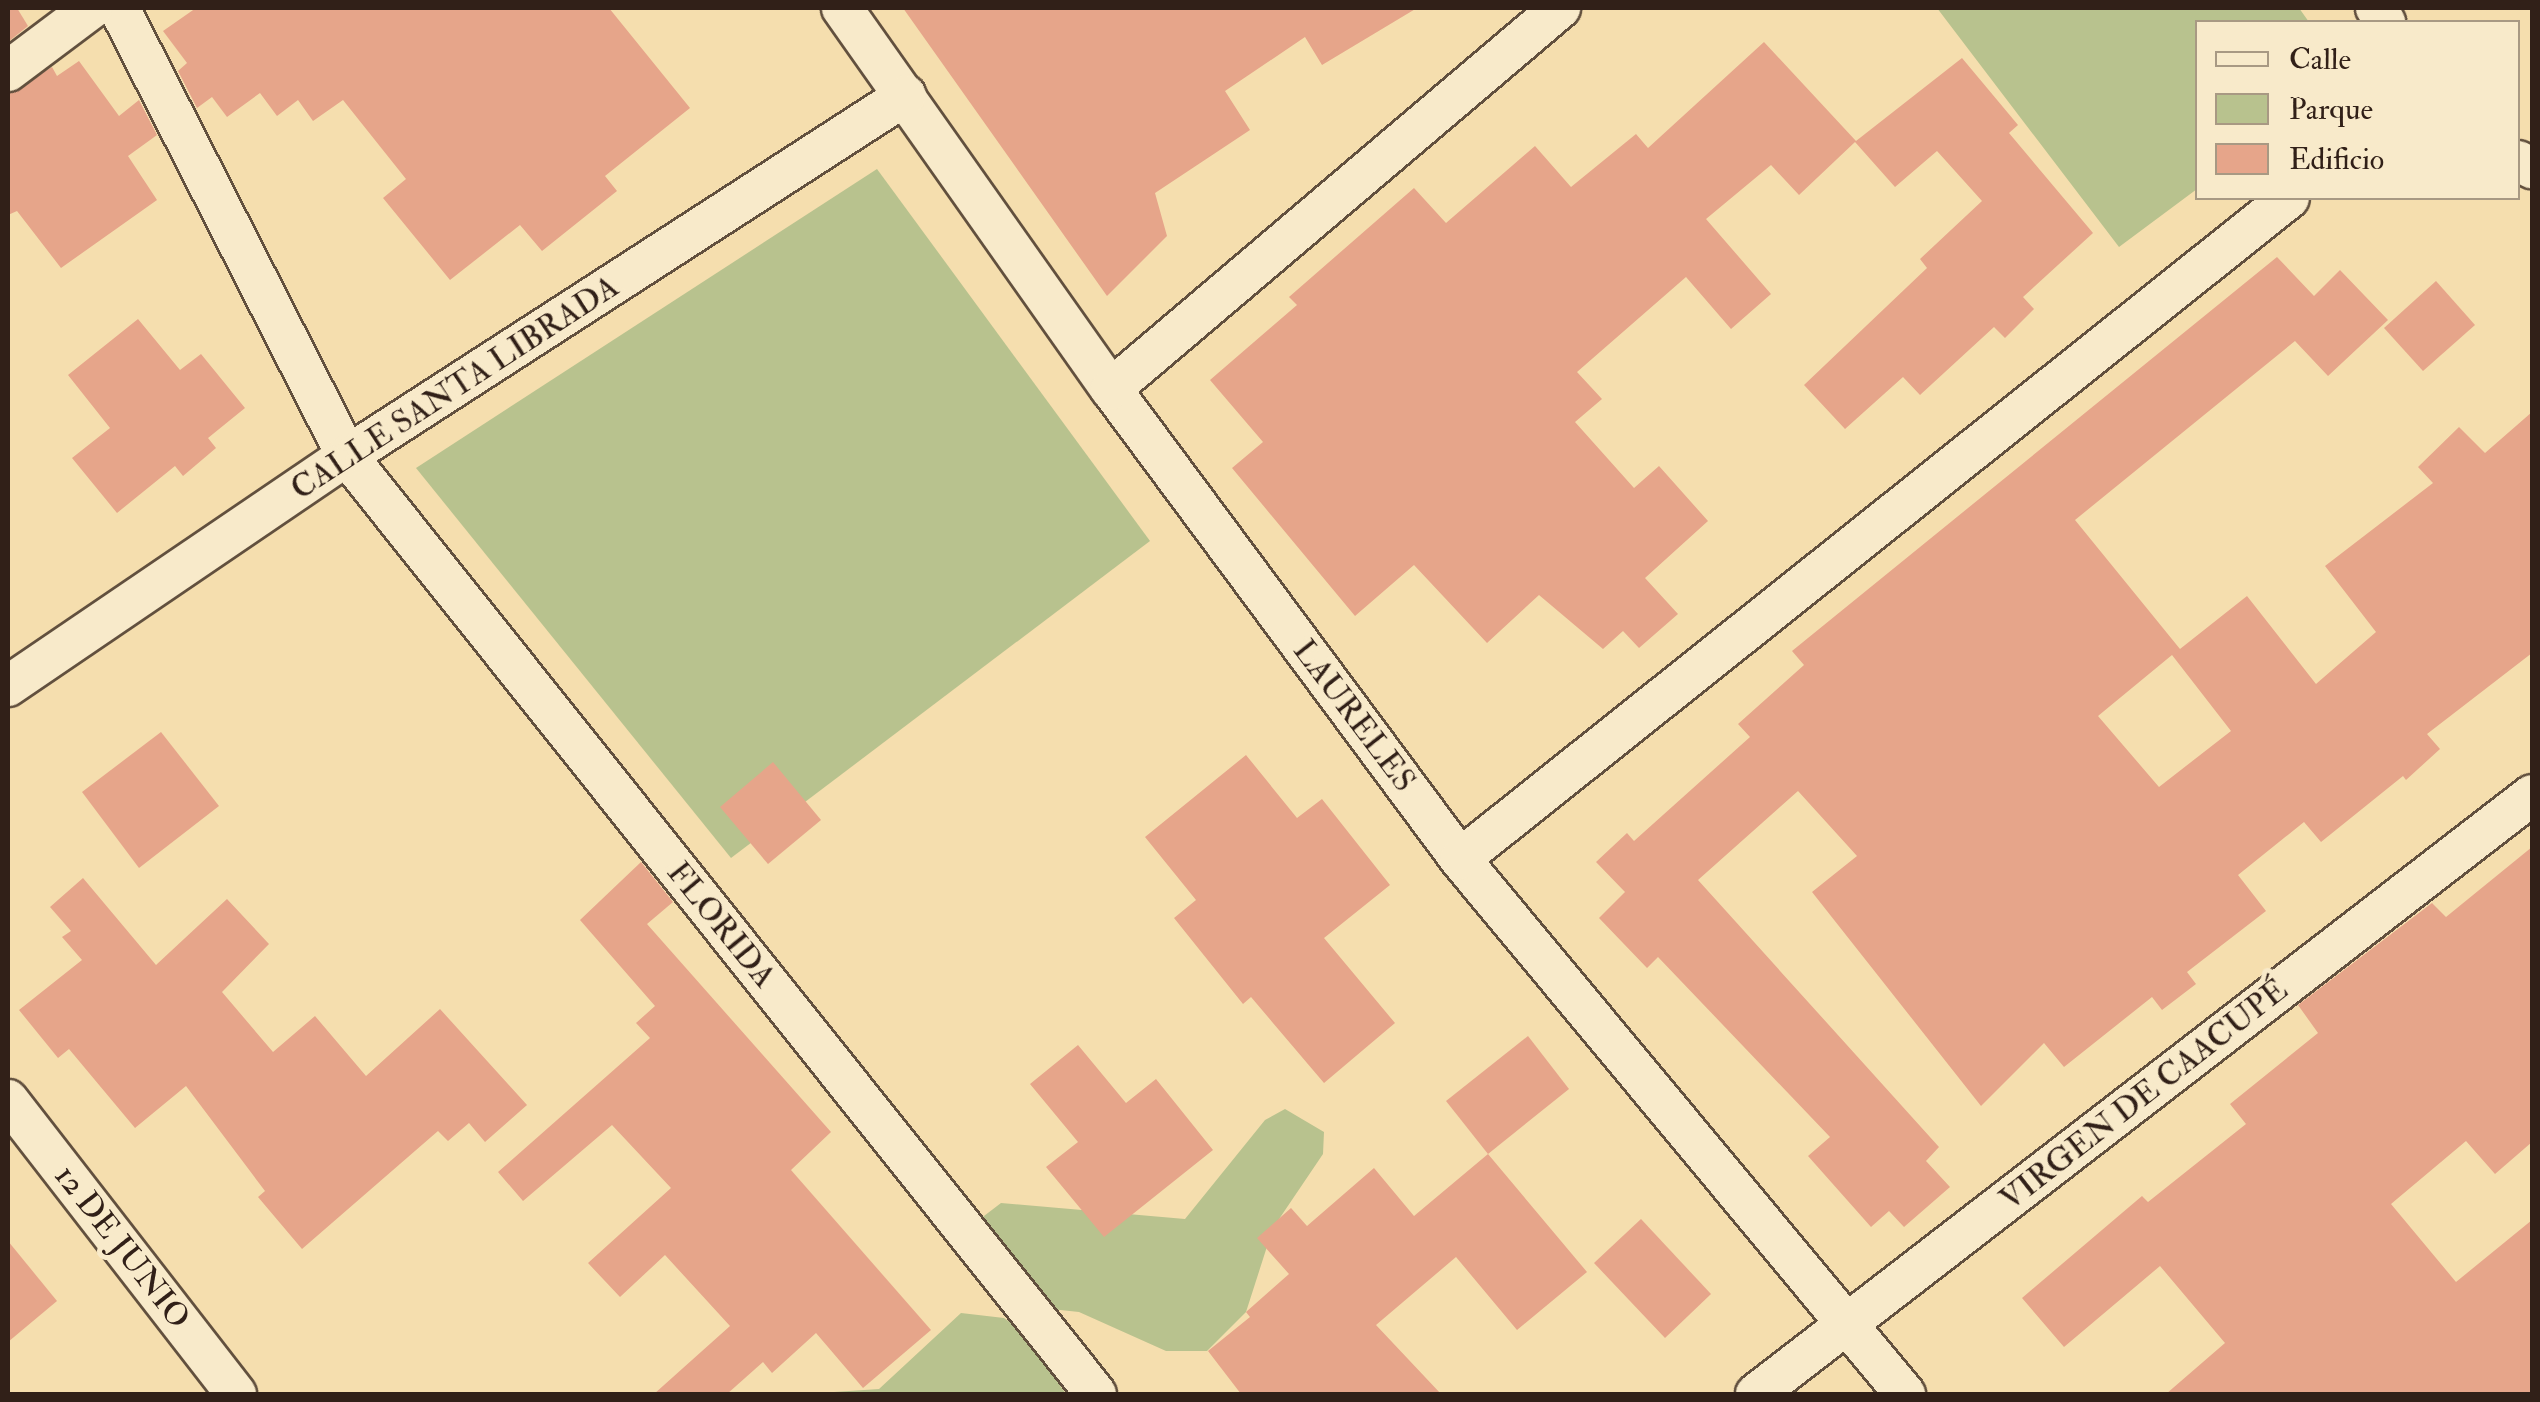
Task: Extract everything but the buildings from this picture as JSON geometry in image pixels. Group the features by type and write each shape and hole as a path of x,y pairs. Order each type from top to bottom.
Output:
{"street":[{"path":"8,71 92,8"},
{"name":"FLORIDA","path":"119,8 347,456 1096,1394"},
{"name":"LAURELES","path":"842,8 1110,389 1460,859 1843,1327 1905,1394"},
{"path":"1110,389 1560,8"},
{"name":"CALLE SANTA LIBRADA","path":"8,686 347,456 906,95"},
{"path":"1460,859 2285,200"},
{"name":"VIRGEN DE CAACUPÉ","path":"1756,1394 2532,795"},
{"name":"12 DE JUNIO","path":"8,1100 236,1394"}],"green space":[{"path":"1937,8 2299,8 2308,20 2195,20 2195,190 2119,247"},
{"path":"877,169 1150,541 731,858 416,468"},
{"path":"1285,1109 1324,1132 1323,1154 1273,1228 1246,1312 1207,1351 1166,1351 1079,1312 1003,1304 967,1229 1001,1203 1185,1219 1265,1120"},
{"path":"961,1313 1004,1318 1021,1330 1066,1394 804,1394 879,1389"}]}
